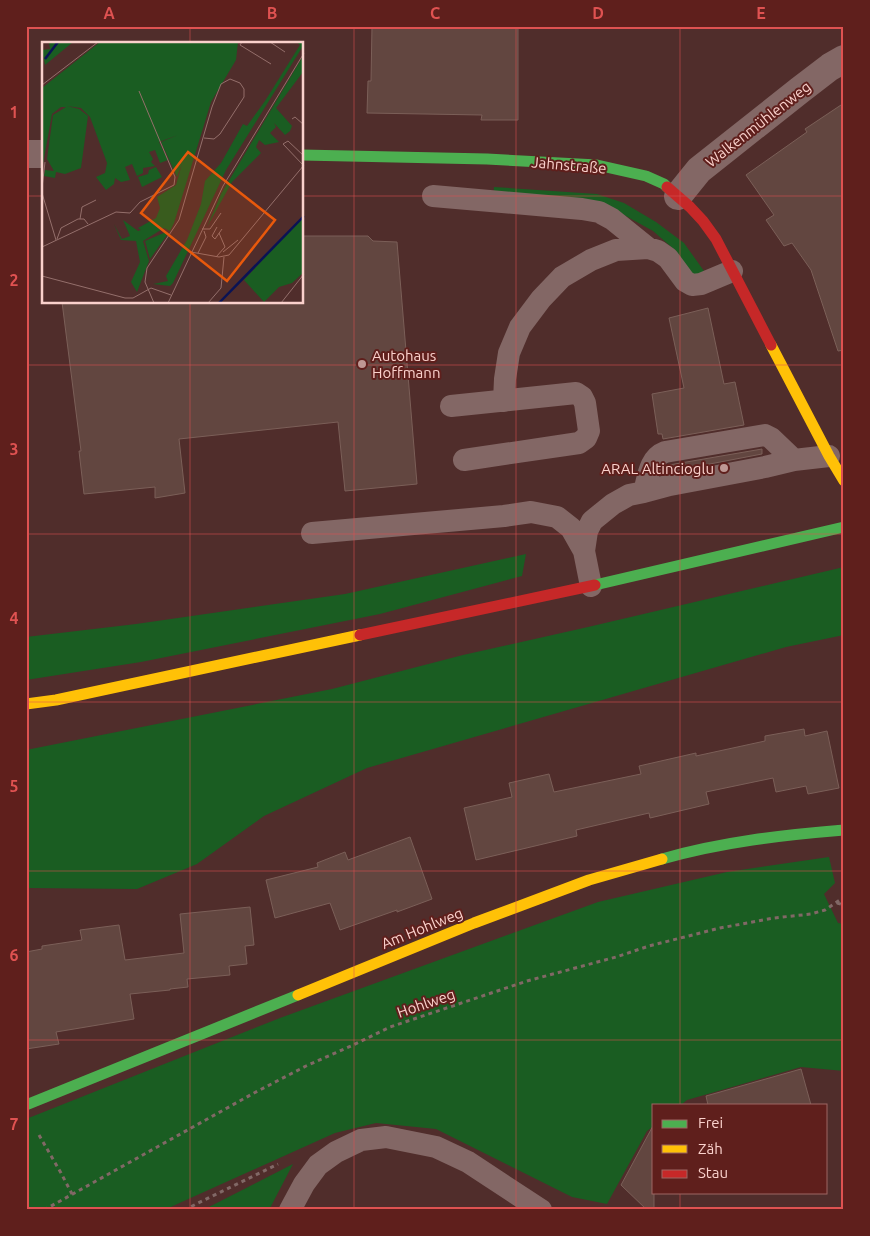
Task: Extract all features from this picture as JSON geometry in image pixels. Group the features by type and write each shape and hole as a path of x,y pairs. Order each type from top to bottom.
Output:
{"street":[{"name":"Walkenmühlenweg","path":"678,196 699,170 830,67 844,60"},
{"path":"26,154 42,154"},
{"name":"Jahnstraße","path":"304,155 487,159 597,165 646,176 664,184 703,221 716,238 829,456 844,481"},
{"path":"26,704 56,700 591,586 844,527"},
{"name":"Am Hohlweg","path":"26,1105 456,930 589,880 690,851 805,833 844,830"}],"lane":[{"path":"433,196 599,212 612,219 648,248"},
{"path":"504,401 509,353 520,327 541,299 562,277 591,260 616,250 648,248 658,251 668,258 684,281 692,285 701,284 732,271"},
{"path":"451,406 576,393 582,397 585,403 589,431 586,438 579,443 464,460"},
{"path":"644,492 655,458 665,452 765,435 771,438 794,460"},
{"path":"584,551 587,531 592,521 613,504 629,495 794,460 829,456"},
{"path":"312,533 531,512 557,517 571,528 584,551 591,586"},
{"path":"290,1210 304,1184 318,1165 336,1152 361,1140 386,1137 436,1147 468,1162 541,1210"}],"path":[{"name":"Hohlweg","path":"44,1210 306,1066 390,1027 528,981 649,946 720,928 774,918 811,914 825,910 844,896"},
{"path":"836,902 844,906"},
{"path":"43,1141 72,1194"},
{"path":"184,1210 280,1163"}],"green space":[{"path":"494,187 597,194 624,203 656,222 684,243 704,271 693,277 676,251 653,231 624,215 493,198"},
{"path":"526,554 522,576 380,614 141,662 26,680 26,637 136,624 345,594"},
{"path":"844,567 844,635 786,647 367,768 264,816 197,864 137,889 26,888 26,750 332,689 463,655"},
{"path":"829,857 835,883 824,894 838,923 844,924 844,1071 801,1067 687,1100 682,1104 652,1104 652,1127 647,1131 607,1204 572,1197 436,1129 376,1123 335,1133 164,1210 26,1210 26,1119 280,1018 598,902 727,872"},
{"path":"293,1164 269,1210 203,1210"}],"building":[{"path":"372,26 518,26 518,120 481,120 482,115 367,113 368,81 371,81"},
{"path":"844,103 844,350 838,351 811,270 792,243 784,246 766,220 774,215 746,175 807,132 805,129"},
{"path":"304,236 368,236 373,241 397,242 417,484 345,491 338,422 179,439 185,493 155,498 155,487 84,494 79,451 81,451 62,304 304,304"},
{"path":"708,308 724,384 735,382 744,425 663,439 662,434 658,434 652,394 684,388 669,318"},
{"path":"762,449 762,454 668,472 667,466 669,465"},
{"path":"804,729 805,736 827,731 839,788 808,794 806,786 776,792 773,778 706,792 709,804 650,818 649,813 576,830 577,836 476,860 464,808 512,797 509,783 549,774 554,792 641,774 639,766 696,753 696,756 765,741 765,736"},
{"path":"410,837 432,899 340,930 330,903 275,918 266,880 318,867 317,863 345,852 348,860"},
{"path":"250,907 254,945 245,946 247,964 229,966 230,975 187,979 188,987 130,994 134,1019 56,1032 59,1044 26,1049 26,952 42,949 42,946 82,940 80,930 119,925 125,960 184,953 180,914"},
{"path":"801,1069 811,1104 708,1104 706,1096"},
{"path":"652,1128 652,1194 654,1194 654,1210 647,1210 621,1185"}],"traffic: fast":[{"path":"304,155 487,159 597,165 646,176 667,187"},
{"path":"595,585 844,527"},
{"path":"662,859 752,840 844,830"},
{"path":"26,1105 298,995"}],"traffic: slow":[{"path":"771,345 844,481"},
{"path":"26,704 56,700 360,635"},
{"path":"298,995 474,923 589,880 662,859"}],"traffic: jam":[{"path":"667,187 690,207 716,239 771,345"},
{"path":"360,635 595,585"}],"place":[{"name":"Autohaus Hoffmann","path":"362,364"},
{"name":"ARAL Altincioglu","path":"724,468"}]}
